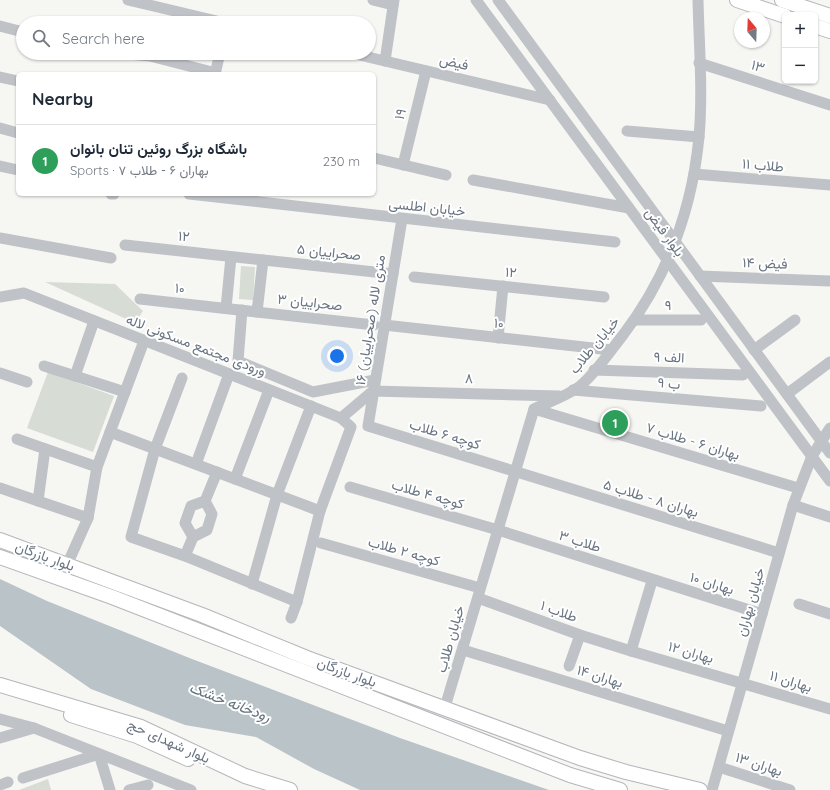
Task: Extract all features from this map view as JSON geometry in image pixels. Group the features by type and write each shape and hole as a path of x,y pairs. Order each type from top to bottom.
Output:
{"main road":[{"path":"737,0 782,15"},
{"path":"782,0 830,16"},
{"path":"818,27 830,32"},
{"name":"بلوار بازرگان","path":"0,540 202,615 307,658 445,707 580,758 626,772 700,790"},
{"name":"بلوار بازرگان","path":"0,557 192,628 570,775 620,790"},
{"path":"192,628 202,615"},
{"name":"بلوار شهدای حج","path":"0,685 142,727 245,776 290,790"},
{"name":"بلوار شهدای حج","path":"0,695 44,706 137,736 242,783 262,790"}],"street":[{"path":"128,0 153,3 200,16"},
{"path":"373,0 394,2 385,61"},
{"name":"بلوار فیض","path":"476,0 830,481"},
{"name":"بلوار فیض","path":"498,0 830,453"},
{"name":"خیابان طلاب","path":"445,707 463,650 514,471 534,409 569,393 580,386 594,370 635,320 649,299 669,262 676,243 694,174 699,137 698,0"},
{"path":"0,26 16,30"},
{"path":"505,39 519,29"},
{"name":"فیض","path":"376,59 550,100"},
{"path":"165,60 209,72"},
{"path":"216,72 219,60"},
{"name":"۱۳","path":"699,63 830,105"},
{"name":"۱۹","path":"403,165 426,71"},
{"path":"0,77 16,81"},
{"path":"0,128 16,132"},
{"path":"627,131 699,137"},
{"path":"376,158 446,175"},
{"path":"0,166 16,170"},
{"name":"طلاب ۱۱","path":"694,174 830,185"},
{"path":"473,180 629,208"},
{"name":"خيابان اطلسى","path":"206,196 615,242"},
{"name":"۱۶ متری لاله (صحراییان)","path":"368,426 374,386 379,325 392,274 402,219"},
{"path":"0,238 111,258"},
{"name":"۱۲","path":"125,245 263,260"},
{"path":"226,308 231,256"},
{"path":"257,312 263,260"},
{"name":"۵ صحراییان","path":"263,260 392,274"},
{"name":"فیض ۱۴","path":"700,276 830,281"},
{"name":"۱۲","path":"414,277 604,297"},
{"path":"498,338 503,286"},
{"name":"ورودی مجتمع مسکونی لاله","path":"0,297 24,293 341,418"},
{"name":"۱۰","path":"140,299 242,310"},
{"name":"صحراییان ۳","path":"242,310 379,325"},
{"name":"۸","path":"242,310 238,361 313,392 374,386 569,393"},
{"name":"۹","path":"635,320 701,320"},
{"path":"754,350 795,320"},
{"path":"75,376 94,321"},
{"name":"۱۰","path":"379,325 611,350"},
{"path":"67,565 88,518 97,467 144,341"},
{"path":"787,394 830,362"},
{"path":"44,366 125,392"},
{"name":"۹ الف","path":"594,370 742,375"},
{"path":"0,373 27,382"},
{"path":"196,464 229,374"},
{"path":"182,378 155,449 131,537 185,556 297,602"},
{"path":"290,618 297,602 320,511 351,427 341,418 374,386"},
{"path":"235,479 269,390"},
{"name":"۹ ب","path":"569,393 761,406"},
{"path":"252,584 277,495 311,406"},
{"name":"بهاران ۶ - طلاب ۷","path":"534,409 798,488"},
{"name":"کوچه ۶ طلاب","path":"368,426 514,471"},
{"name":"خیابان بهاران","path":"712,790 798,488 812,456 830,428"},
{"path":"110,432 320,511"},
{"path":"17,439 97,467"},
{"path":"38,501 45,449"},
{"name":"بهاران ۸ - طلاب ۵","path":"514,471 779,553"},
{"path":"193,537 184,523 192,506 205,501 217,472"},
{"name":"کوچه ۴ طلاب","path":"350,487 498,530"},
{"path":"0,488 88,518"},
{"path":"185,556 193,537 207,530 212,514 205,501"},
{"path":"793,505 830,517"},
{"name":"طلاب ۳","path":"498,530 652,580"},
{"name":"کوچه ۲ طلاب","path":"321,543 479,593"},
{"path":"631,651 652,580"},
{"name":"بهاران ۱۰","path":"652,580 762,614"},
{"name":"طلاب ۱","path":"479,593 580,635 631,651"},
{"path":"799,604 830,614"},
{"path":"569,666 580,635"},
{"name":"بهاران ۱۴","path":"463,650 728,731"},
{"name":"بهاران ۱۲","path":"631,651 742,682"},
{"name":"بهاران ۱۱","path":"742,682 830,709"},
{"path":"0,719 34,728 190,790"},
{"path":"0,738 34,728"},
{"path":"23,778 99,754"},
{"path":"99,754 110,790"},
{"name":"بهاران ۱۳","path":"719,767 790,790"},
{"path":"129,790 148,785"}],"shaded area":[{"path":"241,266 255,267 253,300 239,299"},
{"path":"45,282 115,284 143,311 135,323"},
{"path":"48,372 114,396 93,452 27,428"},
{"path":"48,779 51,790 19,790"}],"water":[{"name":"رودخانه خشک","path":"0,579 47,601 192,659 400,738 549,790 360,790 314,769 256,737 185,725 91,689 0,626"}],"place":[{"name":"باشگاه بزرگ روئین تنان بانوان","path":"615,423"}]}
